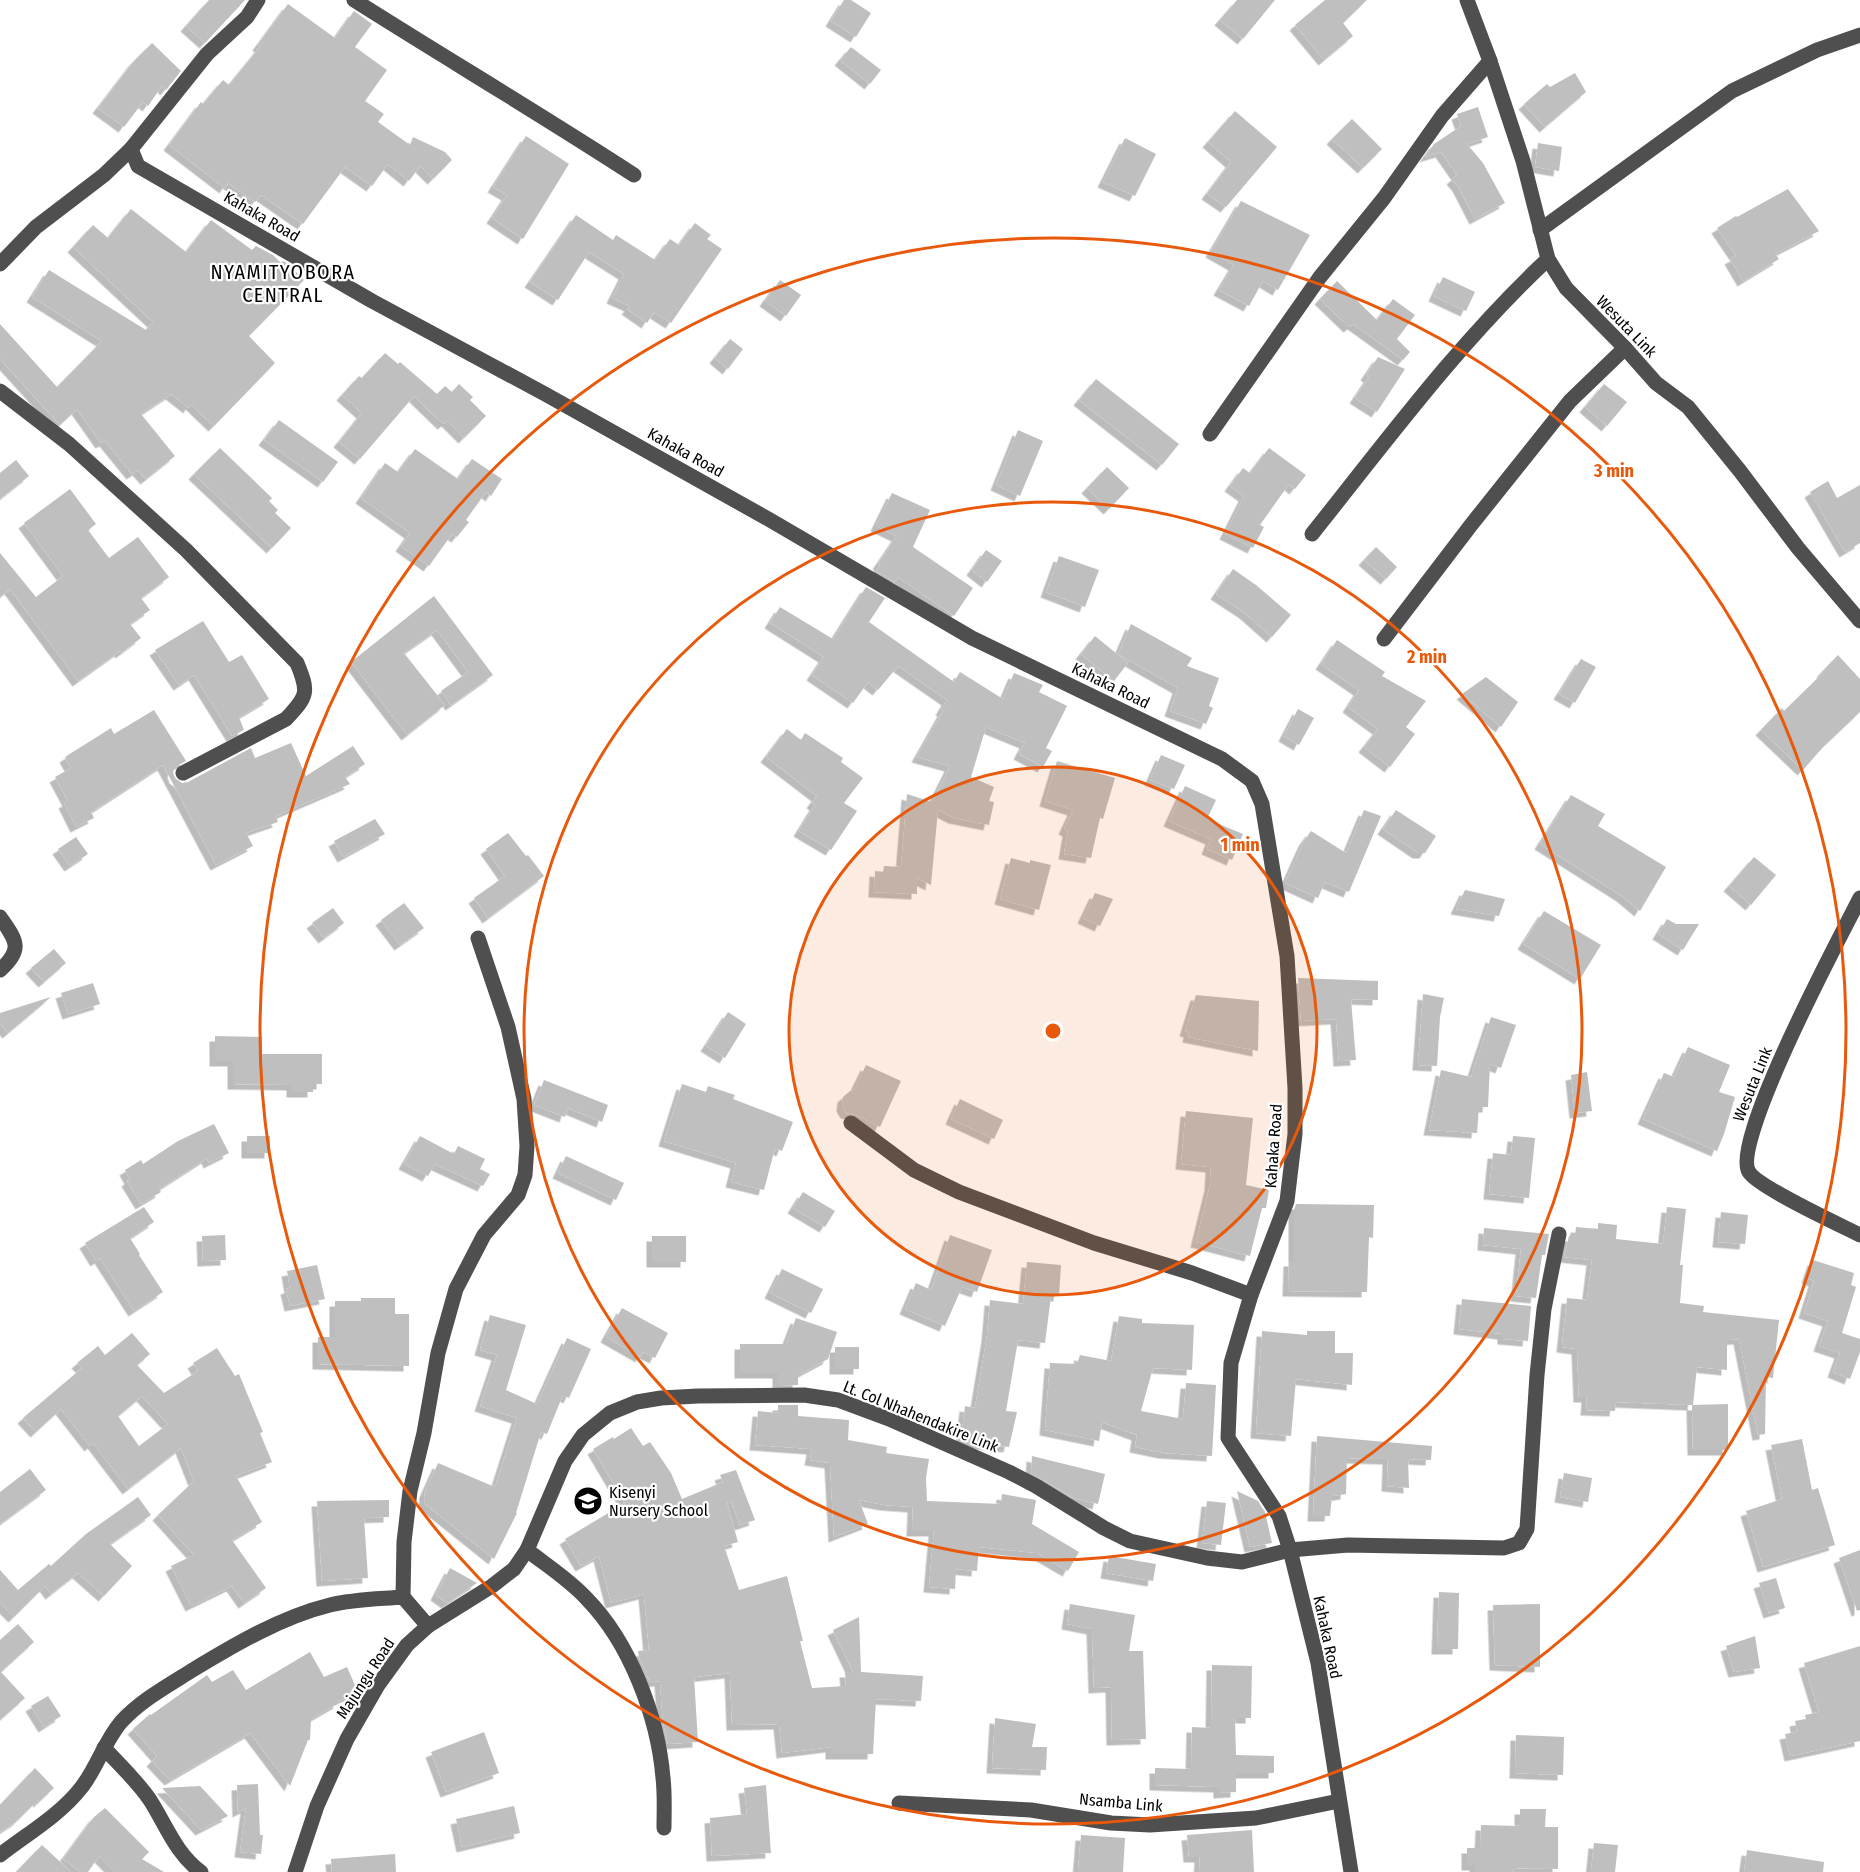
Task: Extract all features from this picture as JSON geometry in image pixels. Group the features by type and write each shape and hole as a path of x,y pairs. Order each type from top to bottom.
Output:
{"street":[{"path":"0,264 36,227 104,175 131,149 207,54 247,17 258,0"},
{"path":"354,0 536,111 634,175"},
{"name":"Wesuta Link","path":"1470,1 1523,161 1548,260 1566,288 1656,383 1688,407 1798,548 1855,605 1860,621"},
{"path":"1540,230 1732,91 1817,50 1860,35"},
{"path":"1210,434 1320,277 1384,198 1442,116 1490,61"},
{"name":"Kahaka Road","path":"131,149 138,166 372,301 545,394 770,520 972,638 1222,759 1252,781 1262,804 1287,956 1295,1088 1294,1134 1287,1201 1251,1295 1231,1363 1228,1438 1279,1516 1290,1550 1318,1663 1351,1872"},
{"path":"1312,534 1436,380 1518,287 1548,260"},
{"path":"1384,639 1570,401 1625,348"},
{"path":"0,391 69,444 186,550 297,663 304,679 306,692 299,705 286,718 183,773"},
{"name":"Wesuta Link","path":"1860,898 1800,1015 1759,1109 1746,1161 1748,1171 1765,1185 1860,1235"},
{"path":"0,917 15,939 16,945 11,960 0,970"},
{"path":"428,1626 403,1597 404,1542 410,1491 424,1433 438,1353 456,1289 484,1235 518,1195 525,1175 527,1146 524,1099 508,1027 478,938"},
{"path":"851,1124 914,1170 959,1192 1094,1243 1192,1273 1251,1295"},
{"name":"Lt. Col Nhahendakire Link","path":"527,1550 565,1461 583,1435 610,1413 637,1402 661,1398 804,1395 838,1400 858,1407 970,1454 1036,1486 1104,1528 1130,1541 1166,1550 1242,1562 1290,1550 1348,1545 1504,1548 1519,1543 1527,1529 1537,1375 1544,1309 1559,1234"},
{"path":"527,1550 587,1598 605,1620 640,1683 657,1740 663,1778 664,1828"},
{"name":"Majungu Road","path":"295,1872 316,1806 347,1739 378,1685 407,1645 428,1626 492,1586 514,1569 527,1550"},
{"path":"0,1855 61,1808 80,1790 95,1769 104,1748 121,1722 168,1685 261,1632 329,1605 358,1600 403,1597"},
{"path":"104,1748 138,1783 176,1845 190,1864 201,1872"},
{"name":"Nsamba Link","path":"899,1803 1031,1810 1111,1823 1150,1825 1256,1818 1339,1801"}],"building":[{"path":"209,0 245,0 205,43 186,26"},
{"path":"844,0 851,0 871,13 856,37 831,21"},
{"path":"1237,0 1275,0 1243,39 1220,20"},
{"path":"1325,0 1367,0 1343,23 1353,36 1324,60 1295,25"},
{"path":"288,4 335,38 354,11 372,24 355,47 387,70 365,101 384,114 378,122 410,145 413,137 445,152 452,160 433,179 420,166 409,181 388,164 372,186 345,167 303,224 261,195 255,202 228,183 225,188 169,145 201,102 203,104 223,80 229,85 260,47 258,45"},
{"path":"152,43 181,71 166,90 162,86 148,106 143,102 124,127 98,108 134,61"},
{"path":"851,47 881,70 870,84 840,60"},
{"path":"1575,73 1586,92 1545,127 1524,104 1547,84 1550,87"},
{"path":"1478,107 1488,137 1467,144 1483,163 1505,203 1475,219 1452,179 1457,175 1441,152 1425,157 1434,144 1461,126 1457,114"},
{"path":"1235,111 1277,147 1226,207 1207,194 1231,162 1208,142"},
{"path":"1352,119 1382,149 1363,168 1332,139"},
{"path":"526,136 569,164 523,239 492,218 507,195 493,187"},
{"path":"1125,138 1156,154 1135,196 1103,182"},
{"path":"1538,143 1562,147 1559,171 1535,167"},
{"path":"1788,189 1819,231 1775,254 1779,259 1743,281 1730,259 1736,256 1717,228"},
{"path":"1241,201 1310,235 1278,290 1263,281 1249,306 1219,290 1234,265 1211,252"},
{"path":"131,209 186,252 211,220 252,250 256,246 273,255 281,263 283,261 287,263 304,280 249,336 275,363 214,426 191,404 189,408 171,394 141,414 175,456 146,479 138,470 132,474 105,441 101,443 77,409 60,425 0,359 0,324 57,387 102,341 32,297 49,270 146,330 153,322 73,247 93,225 108,238"},
{"path":"576,215 613,240 616,235 655,260 670,239 679,245 695,223 711,235 707,239 722,249 671,323 654,312 647,323 627,309 630,306 612,298 624,274 589,252 558,300 530,282"},
{"path":"1443,277 1475,292 1466,311 1434,296"},
{"path":"780,280 801,295 786,316 765,301"},
{"path":"1337,281 1377,320 1393,299 1415,315 1397,339 1410,352 1403,360 1353,324 1349,327 1320,299"},
{"path":"730,339 743,349 728,369 715,358"},
{"path":"385,353 398,364 400,362 437,394 445,386 452,392 459,384 473,397 470,400 486,416 464,438 447,421 443,424 414,396 360,459 339,442 362,413 342,395 359,376 362,378"},
{"path":"1378,357 1405,369 1377,412 1355,398 1369,377 1366,375"},
{"path":"1096,379 1179,444 1162,465 1079,400"},
{"path":"1604,384 1627,402 1607,426 1585,407"},
{"path":"279,420 338,462 323,482 264,440"},
{"path":"1018,430 1043,441 1020,496 996,485"},
{"path":"220,448 272,498 269,501 278,510 275,513 291,528 272,548 194,474"},
{"path":"1269,448 1306,475 1295,489 1289,484 1260,525 1264,527 1253,548 1225,534 1244,496 1230,486 1243,468 1250,473"},
{"path":"415,449 458,479 472,459 502,479 491,496 486,492 466,520 469,522 457,537 452,534 429,566 401,546 410,533 361,498 385,463 398,472"},
{"path":"16,460 29,476 0,499 0,473"},
{"path":"1107,467 1129,488 1109,509 1087,488"},
{"path":"1828,481 1837,498 1860,485 1860,543 1845,552 1810,492"},
{"path":"70,489 96,524 88,530 109,558 138,537 169,577 141,598 150,610 130,624 141,638 78,681 10,589 0,597 0,553 36,597 63,576 24,523"},
{"path":"892,493 930,510 913,547 973,588 954,616 898,577 895,582 876,571 880,565 878,564 897,536 876,526"},
{"path":"1376,547 1397,567 1386,579 1364,560"},
{"path":"986,550 1002,561 987,582 972,570"},
{"path":"1059,556 1099,570 1085,607 1046,592"},
{"path":"1233,569 1291,615 1272,637 1245,613 1216,594"},
{"path":"866,587 885,598 869,622 954,682 960,672 1003,699 1014,673 1043,685 1039,692 1067,706 1046,748 1052,751 1043,767 1019,754 1025,743 986,727 971,777 994,787 989,801 994,802 989,825 954,818 938,810 931,885 917,878 917,894 874,892 875,871 883,872 884,866 901,867 907,794 932,802 950,766 917,757 947,700 898,666 878,690 868,682 853,703 812,675 824,657 770,623 780,607 833,639"},
{"path":"434,596 493,675 451,705 441,691 468,672 437,630 404,653 445,705 407,735 351,662"},
{"path":"203,621 229,662 242,655 269,699 239,717 244,730 232,736 194,675 179,685 155,650"},
{"path":"1131,624 1192,658 1187,666 1219,678 1209,706 1213,708 1206,724 1170,711 1178,688 1118,654"},
{"path":"1095,636 1128,663 1114,681 1081,654"},
{"path":"1337,640 1385,672 1382,676 1426,701 1406,727 1415,734 1390,767 1364,747 1378,729 1348,707 1359,690 1321,664"},
{"path":"1838,655 1860,679 1860,712 1823,747 1803,770 1761,730 1782,708 1784,711"},
{"path":"1581,659 1596,667 1575,703 1559,694"},
{"path":"1486,677 1518,702 1501,727 1462,694"},
{"path":"1298,709 1314,718 1299,745 1284,736"},
{"path":"154,710 186,761 175,767 173,772 175,778 182,783 188,782 251,748 255,758 291,743 306,776 353,746 365,764 345,777 350,784 276,816 278,822 246,833 253,846 216,865 163,765 91,812 94,818 76,827 64,803 68,801 55,777 71,768 65,757 111,728 114,734"},
{"path":"787,729 801,740 805,733 843,758 841,762 863,778 844,803 857,811 831,850 799,831 815,805 812,803 817,796 766,757"},
{"path":"1161,755 1185,765 1174,789 1150,780"},
{"path":"1057,761 1115,778 1103,819 1100,818 1091,858 1064,854 1068,831 1064,829 1073,810 1045,801"},
{"path":"1185,786 1216,800 1207,819 1243,834 1232,860 1207,849 1211,839 1169,821"},
{"path":"1571,795 1605,814 1598,826 1666,867 1640,911 1622,896 1540,844"},
{"path":"1364,810 1381,816 1349,892 1325,882 1318,898 1285,883 1311,831 1346,853"},
{"path":"1396,810 1436,836 1425,853 1418,853 1383,829"},
{"path":"375,819 385,834 343,857 334,841"},
{"path":"508,833 544,876 488,918 474,898 505,876 486,849"},
{"path":"76,837 88,854 70,866 58,849"},
{"path":"1754,857 1776,875 1751,905 1729,886"},
{"path":"1011,858 1051,865 1039,910 1000,899"},
{"path":"1465,890 1505,899 1499,916 1456,909"},
{"path":"1095,893 1113,899 1100,926 1083,918"},
{"path":"404,903 424,928 400,945 381,920"},
{"path":"333,908 344,923 324,938 312,923"},
{"path":"1544,911 1601,945 1580,979 1523,944"},
{"path":"1667,919 1676,924 1699,924 1683,950 1658,934"},
{"path":"54,949 66,963 44,982 31,968"},
{"path":"1298,978 1378,981 1378,1000 1351,999 1356,1060 1339,1061 1336,1019 1301,1021"},
{"path":"93,983 100,1004 68,1014 61,993"},
{"path":"1423,994 1444,998 1440,1017 1437,1066 1418,1065"},
{"path":"1196,995 1259,1001 1258,1051 1188,1037 1189,1032 1185,1031"},
{"path":"51,997 8,1033 0,1023 0,1013"},
{"path":"728,1012 746,1024 725,1058 706,1046"},
{"path":"1491,1017 1516,1025 1501,1068 1490,1064 1488,1107 1479,1107 1477,1133 1429,1130 1441,1070 1471,1077"},
{"path":"215,1036 262,1037 262,1054 322,1054 322,1084 313,1084 313,1092 292,1092 292,1085 233,1084 233,1061 215,1061"},
{"path":"1688,1047 1730,1065 1719,1092 1735,1097 1717,1151 1643,1119 1664,1073 1674,1077"},
{"path":"866,1065 901,1081 880,1127 856,1115 846,1113 842,1106 843,1097 854,1090"},
{"path":"1587,1072 1592,1111 1575,1113 1571,1075"},
{"path":"544,1080 608,1105 602,1122 568,1108 565,1117 534,1105"},
{"path":"682,1084 706,1092 708,1086 735,1095 733,1099 793,1122 782,1151 775,1148 764,1190 731,1182 736,1163 664,1141"},
{"path":"960,1099 1003,1120 994,1139 951,1119"},
{"path":"1186,1111 1253,1118 1246,1185 1269,1190 1266,1208 1262,1208 1250,1256 1196,1242 1210,1185 1211,1167 1181,1164"},
{"path":"214,1124 229,1153 209,1163 207,1158 159,1189 161,1192 141,1204 127,1181 130,1179 125,1170 141,1160 143,1164 178,1141"},
{"path":"247,1136 270,1136 270,1153 247,1153"},
{"path":"420,1136 454,1154 458,1146 485,1159 480,1169 490,1174 483,1186 435,1164 428,1176 404,1164"},
{"path":"1513,1136 1535,1138 1529,1198 1489,1194 1493,1153 1511,1155"},
{"path":"566,1156 624,1183 616,1200 558,1173"},
{"path":"803,1192 835,1211 825,1227 793,1208"},
{"path":"1296,1204 1374,1205 1373,1238 1369,1237 1367,1292 1288,1291 1289,1261 1294,1261"},
{"path":"144,1207 154,1222 130,1238 163,1292 134,1311 100,1258 96,1261 85,1243"},
{"path":"1667,1207 1686,1209 1680,1265 1683,1265 1680,1303 1704,1306 1703,1312 1779,1320 1773,1378 1766,1377 1765,1434 1758,1435 1739,1339 1727,1340 1727,1370 1697,1367 1693,1405 1728,1404 1728,1450 1693,1450 1692,1405 1616,1402 1615,1411 1586,1410 1587,1397 1579,1397 1577,1349 1562,1347 1567,1298 1587,1300 1592,1260 1564,1257 1569,1236 1575,1236 1576,1227 1598,1229 1598,1223 1617,1225 1616,1239 1663,1244"},
{"path":"1721,1212 1748,1215 1745,1244 1718,1242"},
{"path":"1484,1228 1549,1234 1545,1255 1542,1255 1536,1298 1516,1296 1521,1249 1483,1245"},
{"path":"225,1235 226,1260 203,1261 202,1236"},
{"path":"950,1235 992,1250 977,1292 962,1287 945,1326 905,1309 916,1283 931,1290"},
{"path":"652,1236 686,1236 686,1262 652,1262"},
{"path":"1813,1260 1854,1273 1851,1285 1856,1287 1842,1333 1860,1339 1860,1352 1850,1379 1833,1372 1840,1353 1819,1346 1828,1321 1804,1313 1814,1281 1807,1278"},
{"path":"1027,1262 1061,1265 1059,1296 1051,1296 1045,1343 1018,1340 1006,1411 1017,1412 1009,1447 965,1442 961,1440 965,1406 975,1408 987,1336 990,1300 1023,1304"},
{"path":"317,1265 325,1299 290,1306 286,1289 290,1288 287,1271"},
{"path":"782,1269 823,1289 811,1313 770,1293"},
{"path":"361,1298 395,1298 395,1314 409,1314 409,1366 318,1364 318,1337 335,1337 335,1301 361,1301"},
{"path":"1462,1299 1531,1306 1528,1341 1503,1339 1503,1334 1459,1329"},
{"path":"622,1308 668,1333 655,1358 643,1352 641,1357 606,1337"},
{"path":"490,1315 526,1325 506,1390 537,1404 567,1338 591,1349 569,1398 563,1395 547,1434 541,1432 517,1513 494,1559 424,1503 425,1492 438,1463 495,1487 517,1418 480,1406 497,1355 480,1350"},
{"path":"1119,1316 1142,1319 1142,1323 1194,1325 1192,1370 1153,1368 1141,1411 1183,1419 1186,1383 1216,1385 1212,1456 1164,1453 1135,1447 1137,1435 1102,1422 1099,1441 1045,1430 1050,1363 1077,1364 1080,1355 1111,1361"},
{"path":"796,1318 837,1332 828,1359 798,1375 798,1385 778,1386 778,1373 740,1373 740,1344 786,1344"},
{"path":"1262,1331 1307,1335 1307,1331 1335,1331 1335,1353 1353,1353 1352,1385 1296,1379 1291,1436 1256,1433"},
{"path":"132,1333 150,1354 137,1365 164,1393 198,1371 193,1363 217,1348 235,1376 239,1374 263,1432 260,1433 272,1462 236,1476 262,1522 232,1540 266,1588 244,1603 232,1586 191,1606 171,1566 194,1555 158,1515 194,1481 181,1448 128,1489 93,1443 90,1446 61,1409 36,1432 23,1418 82,1368 77,1363 98,1346 105,1355","holes":["142,1396 168,1424 139,1446 118,1416"]},
{"path":"835,1347 859,1347 859,1369 835,1369"},
{"path":"778,1405 798,1405 798,1416 849,1420 848,1440 887,1447 886,1453 929,1459 926,1478 927,1501 1001,1504 1002,1494 1036,1500 1032,1524 1079,1552 1068,1571 1037,1553 979,1547 977,1571 956,1569 955,1589 929,1587 934,1531 912,1531 913,1507 859,1500 868,1524 834,1537 830,1463 810,1460 812,1449 755,1445 758,1411 778,1413"},
{"path":"631,1428 643,1446 650,1442 671,1473 682,1499 723,1482 720,1475 736,1470 755,1520 740,1525 731,1501 727,1503 738,1542 724,1546 739,1590 787,1576 812,1688 846,1686 845,1672 853,1672 833,1630 859,1617 861,1672 923,1676 921,1701 876,1699 873,1754 831,1754 831,1747 782,1753 779,1724 732,1725 730,1673 694,1677 698,1742 668,1744 663,1723 660,1681 650,1682 638,1651 649,1650 644,1594 611,1603 599,1556 581,1566 565,1539 625,1503 593,1449"},
{"path":"1317,1436 1432,1446 1431,1460 1408,1459 1409,1488 1387,1486 1388,1459 1347,1458 1346,1494 1332,1496 1330,1516 1313,1516"},
{"path":"1802,1439 1812,1490 1818,1488 1835,1545 1763,1567 1746,1511 1782,1499 1771,1445"},
{"path":"1032,1456 1105,1474 1098,1504 1074,1498 1031,1473"},
{"path":"30,1469 46,1490 0,1524 0,1492"},
{"path":"1564,1473 1592,1478 1588,1502 1560,1497"},
{"path":"1237,1491 1258,1501 1265,1512 1272,1543 1250,1547"},
{"path":"138,1497 151,1515 110,1544 132,1566 104,1596 78,1573 51,1594 45,1586 14,1617 0,1603 0,1570 18,1590 49,1564 51,1566 86,1534"},
{"path":"389,1500 389,1517 364,1518 368,1578 322,1581 317,1501"},
{"path":"1207,1501 1226,1503 1221,1545 1202,1543"},
{"path":"1860,1550 1860,1610 1857,1611 1839,1558"},
{"path":"1109,1556 1156,1564 1153,1581 1106,1573"},
{"path":"450,1568 477,1583 447,1603 436,1595"},
{"path":"1776,1578 1785,1608 1769,1613 1759,1583"},
{"path":"1439,1592 1459,1593 1458,1649 1437,1649"},
{"path":"1070,1604 1135,1615 1129,1651 1143,1651 1146,1739 1112,1740 1111,1687 1094,1688 1092,1629 1067,1624"},
{"path":"1540,1604 1540,1667 1495,1665 1493,1605"},
{"path":"18,1624 34,1642 1,1672 25,1698 0,1720 0,1640"},
{"path":"1755,1636 1760,1668 1734,1672 1726,1646"},
{"path":"1860,1646 1860,1741 1790,1756 1785,1734 1797,1732 1795,1721 1806,1719 1805,1715 1819,1712 1804,1663"},
{"path":"310,1652 324,1677 347,1667 358,1692 338,1701 339,1703 311,1719 310,1740 308,1740 290,1786 250,1733 170,1780 152,1761 157,1756 133,1729 150,1714 207,1675 212,1682 233,1670 246,1690"},
{"path":"1212,1665 1252,1666 1251,1718 1235,1718 1236,1755 1274,1756 1274,1773 1236,1773 1236,1792 1219,1793 1219,1787 1155,1785 1155,1768 1191,1769 1192,1727 1211,1728"},
{"path":"48,1696 61,1716 44,1727 31,1706"},
{"path":"995,1718 1036,1724 1032,1747 1047,1747 1046,1770 992,1768"},
{"path":"484,1732 499,1773 446,1792 431,1752"},
{"path":"1516,1735 1564,1737 1563,1775 1515,1773"},
{"path":"35,1768 54,1788 17,1821 0,1832 0,1805"},
{"path":"258,1784 260,1835 263,1835 261,1854 240,1852 246,1808 238,1812 237,1785"},
{"path":"766,1785 771,1853 712,1856 710,1818 747,1814 744,1788"},
{"path":"200,1786 228,1816 201,1830 162,1788"},
{"path":"514,1806 520,1833 462,1847 456,1819"},
{"path":"105,1808 149,1852 142,1859 164,1872 115,1872 99,1856 88,1872 81,1872 63,1859 94,1817"},
{"path":"1520,1809 1546,1809 1545,1827 1558,1827 1558,1869 1514,1868 1513,1872 1475,1872 1475,1865 1467,1865 1467,1848 1480,1848 1481,1825 1520,1826"},
{"path":"1252,1830 1254,1872 1199,1872 1200,1857 1189,1857 1187,1835"},
{"path":"1081,1835 1125,1838 1123,1872 1078,1872"},
{"path":"1594,1843 1618,1845 1615,1872 1591,1872"},
{"path":"42,1845 71,1872 16,1872"},
{"path":"1747,1850 1824,1862 1823,1872 1744,1872"},
{"path":"395,1854 396,1872 332,1872 331,1859"}],"place":[{"name":"Kisenyi Nursery School","path":"588,1501"}],"district":[{"name":"NYAMITYOBORA CENTRAL","path":"283,284"}]}
